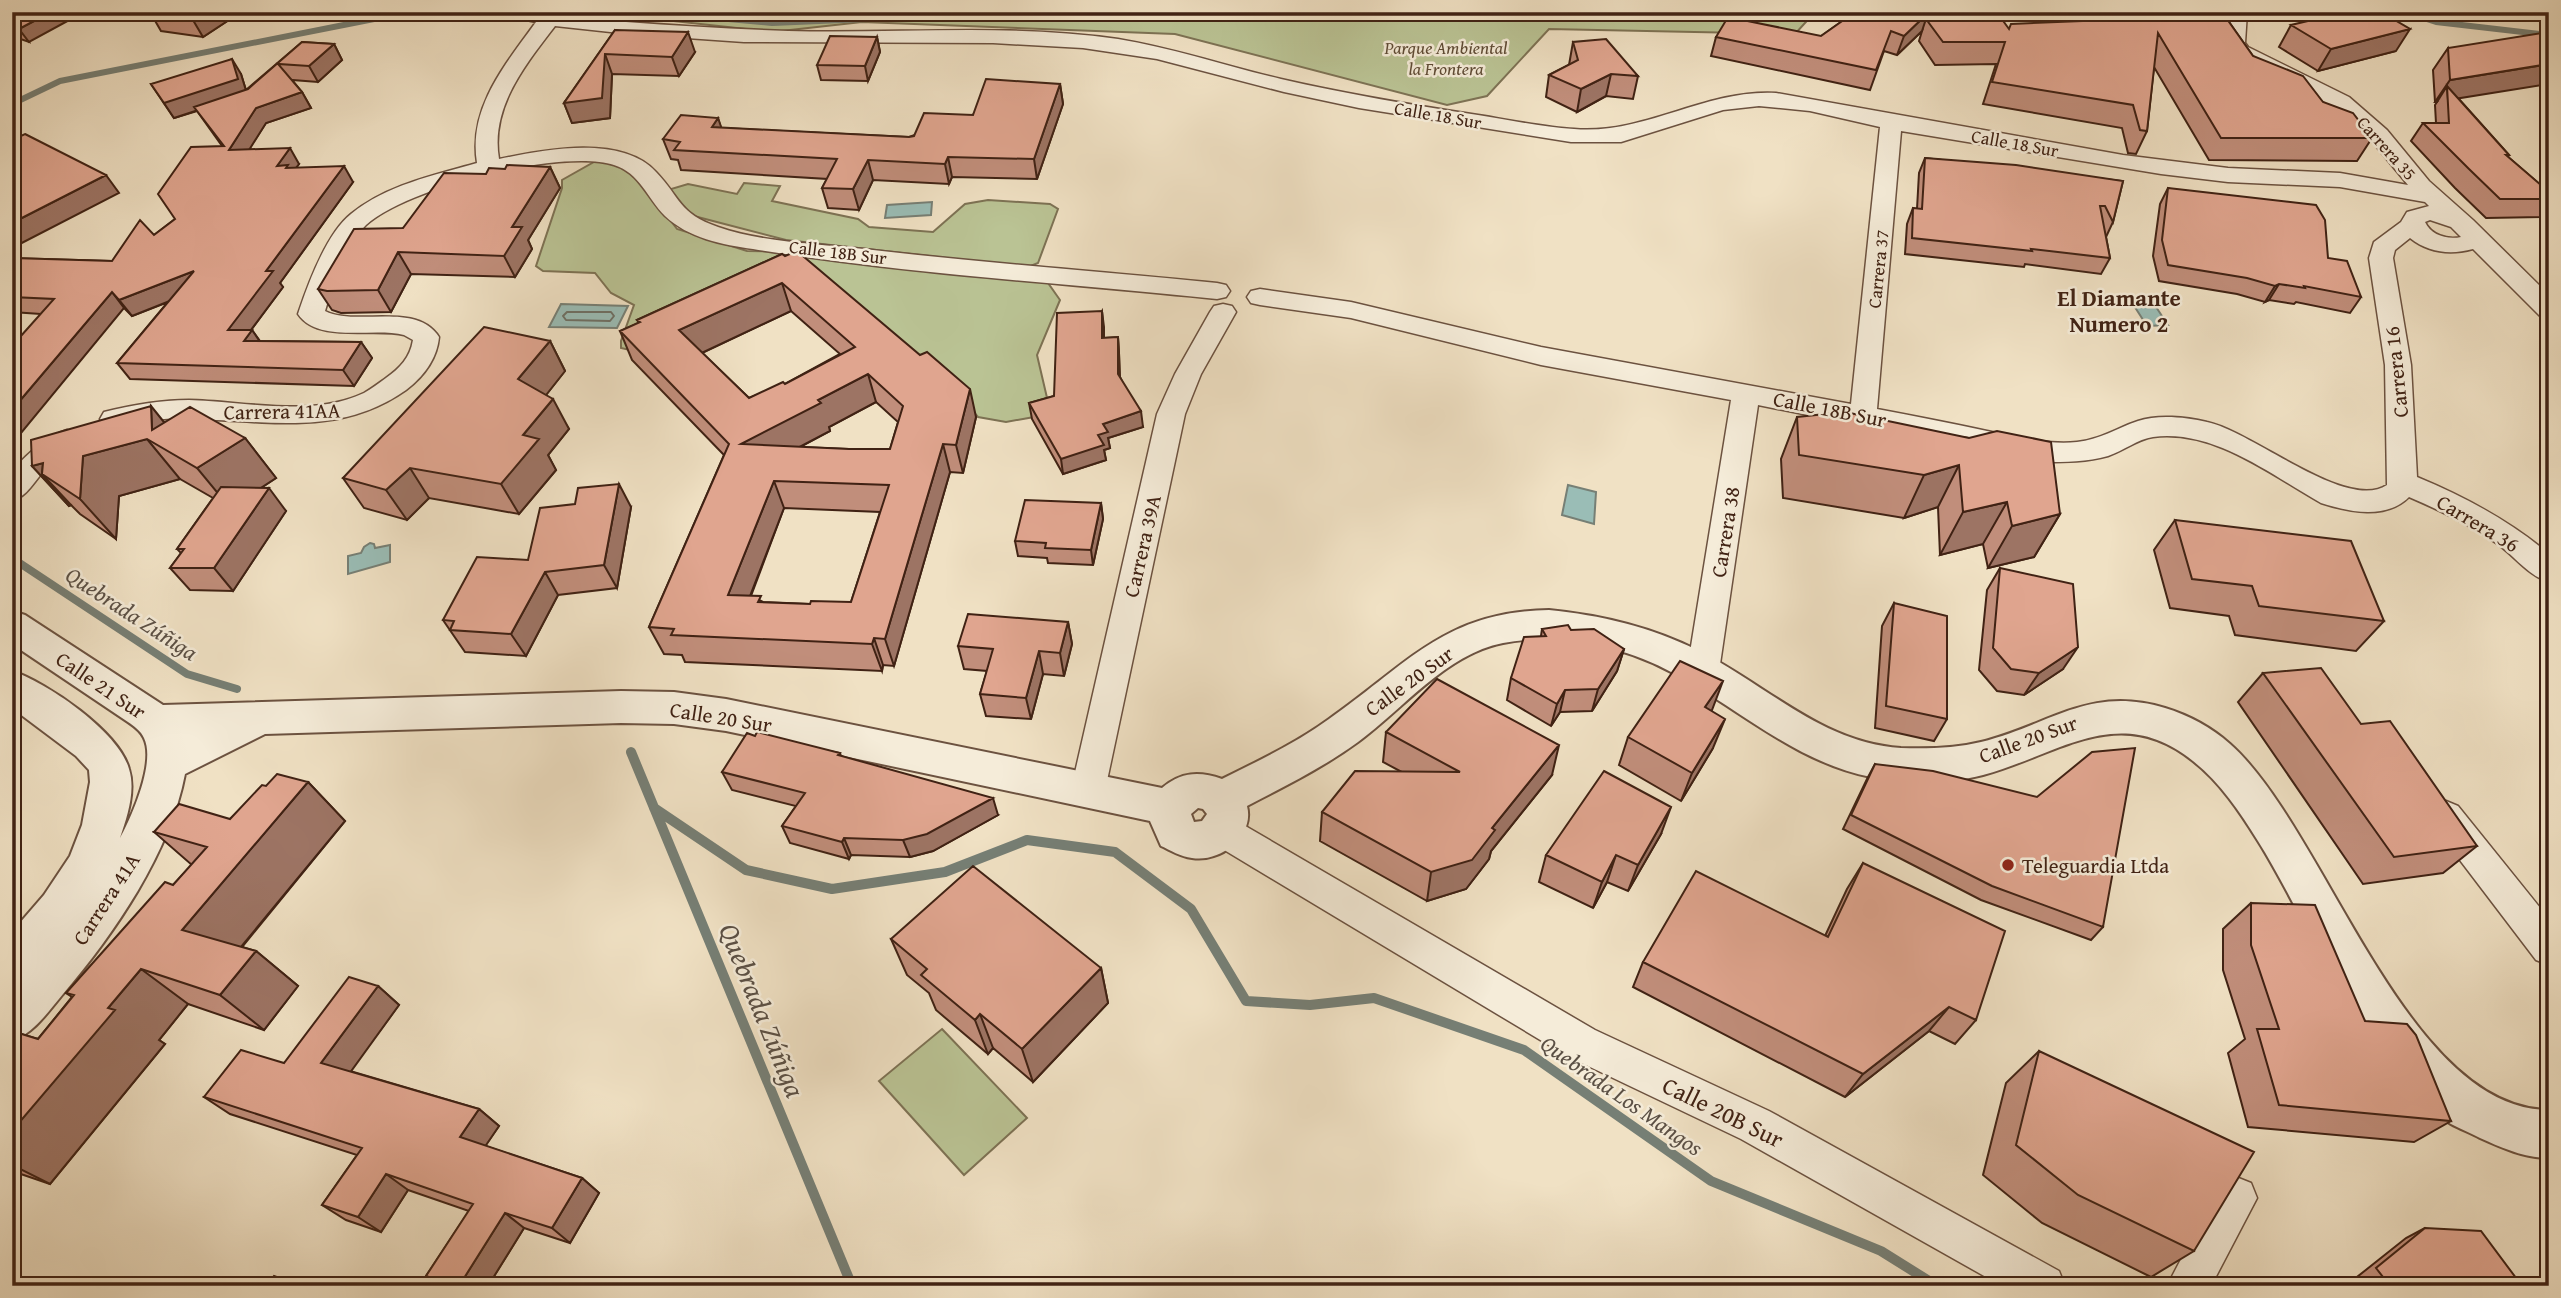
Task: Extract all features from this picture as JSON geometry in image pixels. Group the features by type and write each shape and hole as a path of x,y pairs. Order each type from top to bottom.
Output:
{"street":[{"name":"Calle 18 Sur","path":"514,12 612,27 741,36 852,38 993,35 1117,45 1283,86 1361,102 1566,135 1602,137 1639,133 1731,101 1757,99 1786,102 1891,123 2201,172 2279,179 2358,180 2385,184 2415,211 2464,234"},
{"name":"Carrera 35","path":"2237,12 2235,43 2241,51 2341,102 2379,135 2415,211 2464,234 2500,260 2549,310"},
{"path":"489,167 483,149 492,109 503,84 549,19"},
{"name":"Carrera 37","path":"1863,415 1891,123"},
{"name":"Calle 18B Sur","path":"489,167 536,157 562,155 617,158 650,176 674,212 694,226 722,235 780,246 1002,272 1220,302 1238,315 1253,311 1261,302 1260,297 1351,310 1541,356 1863,415 2043,452 2077,452 2101,448 2147,428 2176,427 2206,431 2236,443 2332,496 2362,502 2394,491"},
{"name":"Carrera 41AA","path":"12,491 36,462 59,444 93,426 123,415 162,411 331,412 350,410 393,389 413,369 425,351 426,337 415,327 393,323 340,324 320,321 311,314 318,291 351,228 370,211 423,188 489,167"},
{"name":"Carrera 16","path":"2394,491 2398,365 2381,258 2383,247 2415,211"},
{"name":"Carrera 39A","path":"1088,790 1171,414 1220,302"},
{"name":"Carrera 38","path":"1703,671 1746,393"},
{"name":"Carrera 36","path":"2394,491 2451,503 2508,536 2549,571"},
{"name":"Calle 20 Sur","path":"155,721 489,709 674,708 726,715 1171,808 1171,825 1184,838 1205,840 1222,815 1343,730 1443,651 1496,629 1543,623 1594,629 1653,648 1703,671 1766,714 1821,746 1875,764 1932,765 1982,758 2087,718 2128,715 2172,726 2201,744 2235,775 2275,829 2375,1004 2416,1059 2446,1092 2490,1121 2538,1135 2549,1134"},
{"name":"Calle 21 Sur","path":"12,625 138,707 155,721"},
{"name":"Carrera 41A","path":"12,687 93,746 108,766 111,792 105,824 94,856 72,893 12,965"},
{"name":"Calle 20 Sur","path":"166,765 263,716"},
{"name":"Carrera 41A","path":"12,1019 65,960 117,888 140,846 160,794 166,765 166,742 155,721"},
{"path":"2424,787 2549,948"},
{"name":"Calle 20B Sur","path":"1222,815 1581,1044 1755,1125 2044,1286"},
{"path":"2188,1286 2236,1198"}],"green space":[{"name":"Parque Ambiental la Frontera","path":"592,12 1815,12 1795,34 1549,29 1487,96 1447,105 1175,34 862,22 772,32"},
{"path":"594,162 617,162 634,172 677,229 747,251 810,252 1048,283 1060,300 1037,355 1048,402 1034,417 1006,422 978,417 951,386 803,272 634,351 621,348 634,305 611,293 595,273 543,271 536,266 562,188 562,180"},
{"path":"744,183 780,186 772,201 858,219 869,227 933,232 965,204 988,200 1050,204 1058,209 1038,263 1028,267 786,240 690,215 668,195 671,189 688,184 737,194"},
{"path":"942,1029 1027,1118 964,1175 879,1081"}],"water":[{"path":"932,202 931,215 885,218 887,205"},
{"path":"2131,301 2152,301 2168,325 2147,326"},
{"path":"561,304 628,306 617,328 549,327"},
{"path":"1568,485 1596,492 1594,524 1562,515"},
{"path":"370,543 374,544 375,548 390,545 390,562 348,574 348,556 361,553"}],"building":[{"path":"12,12 51,12 19,29 12,26"},
{"path":"172,12 194,12 190,15"},
{"path":"1855,12 1929,12 1904,36 1891,31 1876,70 1716,37 1728,17 1821,36"},
{"path":"2075,12 2222,12 2253,56 2303,76 2323,102 2353,113 2372,138 2221,138 2158,33 2147,131 2140,130 2133,105 1992,82 2005,42 1943,42 1926,19 2001,18 2009,29 2011,24 2081,21"},
{"path":"2346,12 2381,12 2410,29 2331,49 2291,25"},
{"path":"615,30 688,32 672,57 605,54 602,98 564,103"},
{"path":"2549,32 2549,64 2450,80 2448,48"},
{"path":"830,36 877,37 865,66 817,65"},
{"path":"1606,39 1638,76 1611,74 1581,89 1549,75 1578,60 1573,42"},
{"path":"302,42 334,44 309,66 278,64 302,92 256,108 229,150 290,148 277,166 344,166 266,271 273,271 228,330 252,330 244,341 361,342 343,370 117,363 194,271 119,300 112,292 12,410 12,346 54,299 12,297 12,258 112,261 140,220 154,235 175,219 158,194 191,147 224,146 194,107 248,89"},
{"path":"232,59 238,79 164,103 151,84"},
{"path":"986,79 1060,84 1034,159 948,157 945,164 868,160 853,189 822,188 837,159 674,150 680,142 663,139 681,115 718,118 712,127 909,137 914,136 924,113 973,115"},
{"path":"2447,86 2509,155 2506,155 2549,192 2549,199 2500,199 2423,123 2449,123"},
{"path":"25,134 106,175 12,223 12,140"},
{"path":"1925,158 2016,165 2123,181 2113,222 2105,206 2100,206 2110,258 1912,238 1913,208 1922,209"},
{"path":"507,165 550,167 512,227 522,227 504,256 398,252 378,290 318,289 354,229 403,228 444,173 486,174 489,168 505,169"},
{"path":"2168,188 2316,205 2325,220 2328,258 2347,261 2361,297 2304,286 2305,288 2279,284 2275,286 2247,278 2168,265 2162,240"},
{"path":"797,251 920,355 927,352 970,389 956,445 943,444 885,639 874,638 872,644 671,635 674,629 649,627 729,444 620,331 640,322 637,320 782,254 785,256","holes":["782,283 855,347 785,384 783,382 749,398 679,330","868,374 903,406 890,449 741,444 821,403 818,400","774,481 889,485 851,602 758,602 761,596 728,595"]},
{"path":"1102,311 1102,338 1118,337 1118,374 1141,411 1103,424 1108,432 1098,435 1104,445 1061,459 1029,403 1054,396 1057,313"},
{"path":"484,327 550,341 518,379 553,399 523,435 539,439 501,484 410,468 386,490 343,478"},
{"path":"151,406 152,430 190,407 245,438 197,468 147,439 83,456 80,499 42,474 43,463 32,466 31,440"},
{"path":"1845,412 1969,438 1997,431 2051,442 2060,514 2012,526 2007,502 1963,512 1959,465 1924,475 1799,455 1797,417"},
{"path":"619,484 604,565 545,572 511,634 450,630 454,621 443,620 477,557 528,560 540,508 575,504 578,488"},
{"path":"221,487 269,488 214,568 170,568 184,549 177,549"},
{"path":"1025,500 1101,503 1091,550 1045,548 1046,543 1015,541"},
{"path":"2175,520 2351,541 2384,621 2259,606 2252,586 2192,579"},
{"path":"2000,568 2073,584 2078,647 2039,673 2011,669 1993,648"},
{"path":"1894,603 1947,616 1947,719 1886,706"},
{"path":"968,614 1068,622 1060,653 1039,651 1026,698 980,694 993,649 958,646"},
{"path":"1568,625 1571,630 1594,629 1624,649 1598,689 1565,690 1557,704 1511,678 1524,637 1546,636 1542,629"},
{"path":"1680,661 1723,681 1705,707 1725,719 1692,773 1628,737"},
{"path":"2321,668 2361,724 2390,721 2477,846 2394,857 2263,673"},
{"path":"1437,679 1559,745 1492,828 1495,830 1472,860 1431,872 1322,812 1355,771 1460,772 1386,732"},
{"path":"757,732 840,753 838,755 993,798 927,834 903,840 844,838 842,842 782,826 805,793 722,772 747,733 755,736"},
{"name":"Teleguardia Ltda","path":"2135,748 2103,927 1992,886 1851,815 1875,764 1933,771 2037,797 2092,752"},
{"path":"1604,771 1671,807 1638,865 1616,855 1602,882 1546,855"},
{"path":"277,774 308,782 182,930 256,951 220,995 141,969 108,1008 115,1010 12,1131 12,1031 38,1039 74,995 66,993 165,882 173,885 207,847 154,832 179,804 230,819 262,785 266,786"},
{"path":"1863,863 2005,931 1976,1020 1949,1007 1863,1074 1643,962 1696,871 1828,937"},
{"path":"973,866 1101,968 1022,1049 980,1014 975,1020 921,975 927,969 891,939"},
{"path":"2251,903 2315,905 2365,1021 2407,1024 2416,1035 2451,1121 2279,1105 2257,1029 2279,1029 2251,945"},
{"path":"349,977 378,986 321,1063 479,1109 460,1137 582,1178 552,1228 505,1213 459,1286 426,1276 473,1204 386,1174 358,1217 322,1205 362,1148 204,1097 241,1050 284,1063"},
{"path":"2039,1051 2254,1152 2194,1251 2078,1195 2016,1145"},
{"path":"2425,1228 2481,1231 2522,1286 2390,1286 2376,1268"},
{"path":"274,1276 301,1286 267,1286"},
{"path":"66,1279 85,1286 60,1286"}],"waterway":[{"path":"12,104 60,81 374,19 441,12"},
{"path":"651,12 772,23 936,16 965,12"},
{"path":"1476,12 1525,12"},
{"path":"2405,12 2436,22 2549,35"},
{"name":"Quebrada Zúñiga","path":"12,558 187,674 237,689"},
{"name":"Quebrada Zúñiga","path":"631,752 654,808"},
{"name":"Quebrada Los Mangos","path":"654,808 746,870 832,889 945,872 1027,840 1115,852 1191,909 1246,1001 1310,1005 1374,998 1524,1050 1711,1181 1881,1251 1937,1286"},
{"name":"Quebrada Zúñiga","path":"654,808 852,1286"}],"place":[{"name":"Teleguardia Ltda","path":"2008,865"}],"district":[{"name":"El Diamante Numero 2","path":"2119,310"}]}
